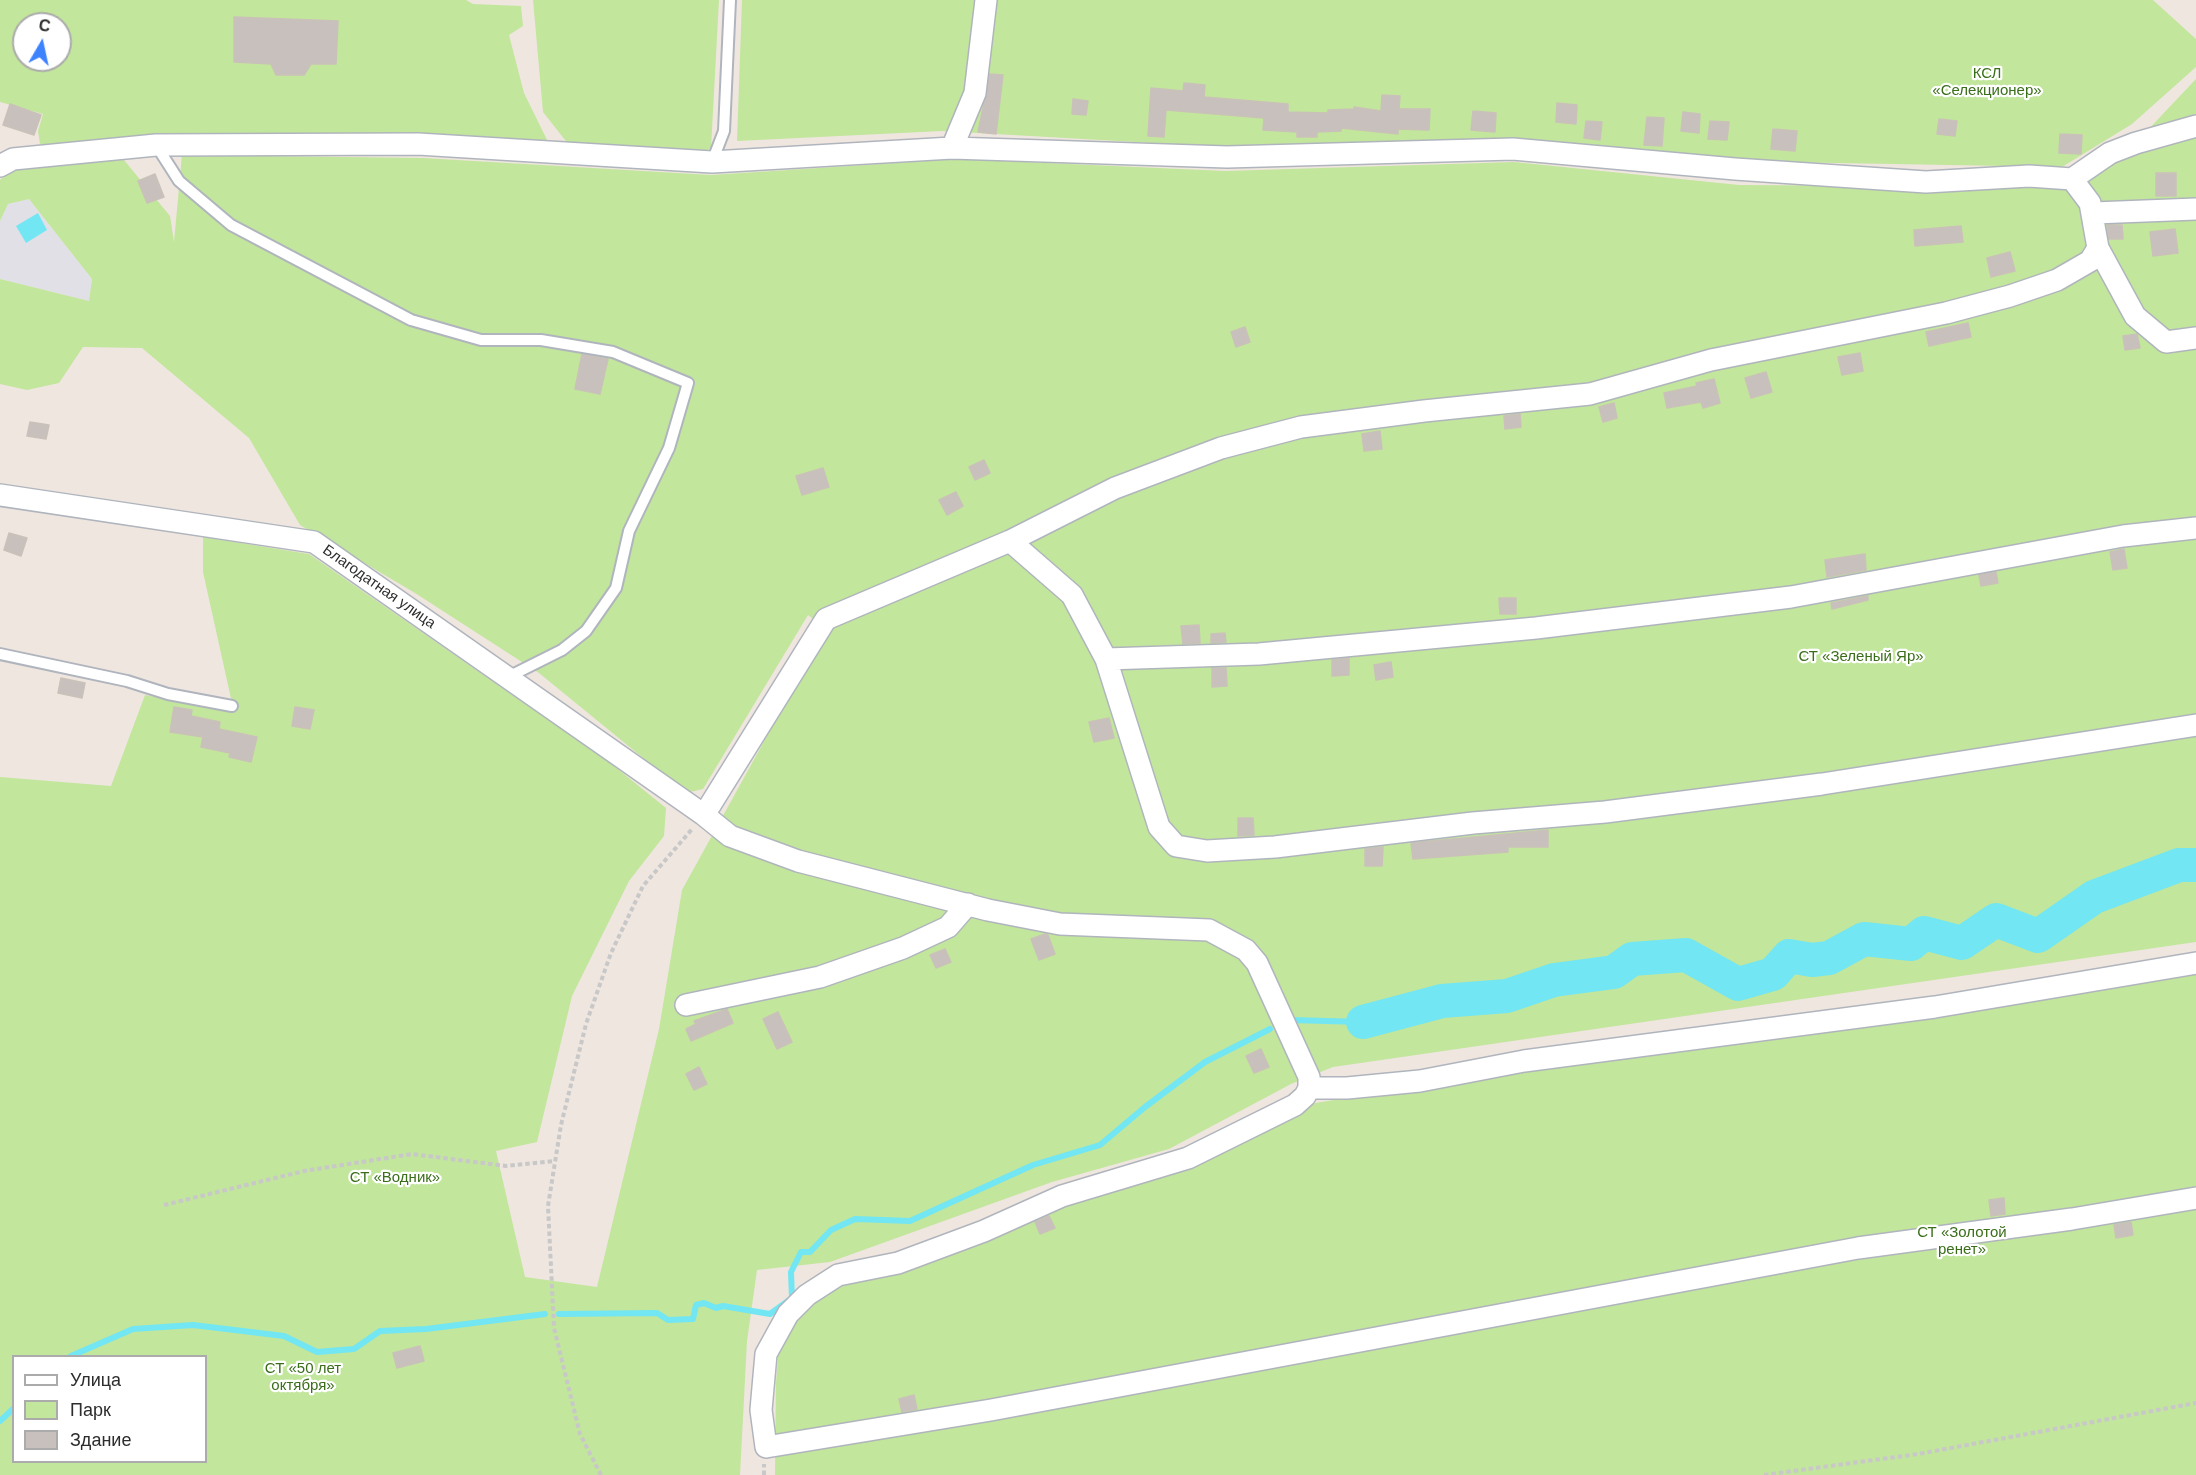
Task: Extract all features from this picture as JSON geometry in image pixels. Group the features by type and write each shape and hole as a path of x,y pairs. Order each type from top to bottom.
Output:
{"street":[{"path":"952,148 975,93 986,0"},
{"path":"6,162 156,145 418,144 712,162 952,148 1227,157 1513,149 1735,169 1926,182 2029,176 2072,179 2110,153 2196,126"},
{"path":"2072,179 2080,187 2094,213 2098,248 2135,316 2166,342 2196,338"},
{"path":"2094,213 2196,209"},
{"path":"704,815 826,619 1010,541 1115,488 1221,448 1302,427 1424,411 1590,394 1711,360 1946,313 2010,296 2057,280 2090,261 2098,248"},
{"name":"Благодатная улица","path":"0,495 314,542 704,815 730,836 798,861 968,904 1060,924 1209,930 1227,938 1246,950 1257,963 1309,1077 1310,1088"},
{"path":"1107,659 1259,654 1536,628 1791,597 2123,536 2196,528"},
{"path":"1010,541 1072,595 1107,659 1159,827 1176,846 1207,851 1275,846 1473,823 1605,812 1822,784 2196,725"},
{"path":"686,1005 820,977 893,952 948,927 968,904"},
{"path":"2196,963 1935,1007 1524,1061 1420,1081 1347,1088 1310,1088 1295,1106 1188,1158 1062,1196 984,1231 898,1263 838,1275 807,1295 788,1314 766,1354 761,1410 766,1447 991,1410 1858,1248 2072,1219 2196,1198"}],"lane":[{"path":"712,162 724,131 730,0"},
{"path":"156,145 178,181 231,225 411,320 481,340 542,340 613,352 688,383 669,448 629,531 616,588 586,631 562,651 508,677"},
{"path":"0,654 232,706"}],"path":[{"path":"601,1475 580,1434 554,1328 548,1206 555,1161 561,1125 586,1024 611,952 643,886 704,815"},
{"path":"164,1205 304,1172 412,1154 506,1166 555,1161"},
{"path":"1764,1475 1918,1454 2196,1403"}],"shaded area":[{"path":"29,199 92,279 89,301 0,279 0,221 8,204"}],"green space":[{"path":"0,0 466,0 473,4 521,6 523,26 509,35 524,93 550,146 59,149 40,144 38,131 43,114 0,102"},
{"path":"533,0 719,0 711,148 702,153 569,145 543,112"},
{"name":"КСЛ «Селекционер»","path":"742,0 2153,0 2196,39 2196,67 2132,124 2062,167 1780,162 1602,146 1469,142 1206,146 942,131 737,141"},
{"path":"2196,79 2196,942 1333,1067 1291,1084 1169,1149 1052,1182 830,1262 757,1270 747,1341 740,1475 0,1475 0,777 111,786 145,695 234,712 203,572 203,537 309,554 609,762 666,808 664,836 629,881 572,996 537,1142 496,1151 525,1277 597,1287 659,1029 682,890 826,629 808,615 703,789 686,793 539,673 415,593 300,525 249,438 142,348 83,347 59,383 27,390 0,384 0,279 89,301 92,279 29,199 8,204 0,221 0,180 13,167 124,160 170,216 174,242 182,155 423,158 711,175 958,159 1225,171 1514,162 1739,185 1897,186 2063,183 2144,134"},
{"name":"СТ «Золотой ренет»","path":"2196,973 2196,1475 775,1475 776,1383 779,1345 799,1315 831,1288 900,1274 1018,1222 1180,1168 1304,1105 1518,1069"}],"water":[{"path":"38,213 47,230 26,243 16,226"}],"building":[{"path":"234,17 338,21 336,64 311,64 304,75 276,75 271,64 234,62"},
{"path":"990,74 1003,75 996,134 978,132"},
{"path":"1184,83 1205,85 1204,97 1288,104 1288,112 1328,113 1328,110 1354,109 1354,107 1381,111 1382,95 1400,96 1399,109 1430,109 1429,130 1398,129 1398,134 1341,128 1341,131 1317,132 1317,137 1297,137 1297,132 1263,130 1264,118 1166,110 1164,137 1148,136 1151,88 1183,91"},
{"path":"1073,99 1088,101 1086,115 1072,114"},
{"path":"1557,103 1577,105 1576,124 1556,122"},
{"path":"10,104 41,115 34,135 3,125"},
{"path":"1473,111 1496,113 1495,132 1471,130"},
{"path":"1683,112 1700,114 1699,133 1681,131"},
{"path":"1647,117 1664,118 1662,146 1644,145"},
{"path":"1939,119 1957,121 1955,136 1937,134"},
{"path":"1586,121 1602,122 1600,140 1584,138"},
{"path":"1710,121 1729,122 1727,140 1708,139"},
{"path":"1773,129 1797,131 1795,151 1771,149"},
{"path":"2060,134 2082,135 2081,154 2059,153"},
{"path":"2156,173 2176,173 2176,196 2156,196"},
{"path":"155,174 164,197 147,203 138,181"},
{"path":"2107,225 2122,225 2123,239 2109,239"},
{"path":"1961,226 1963,242 1915,246 1914,230"},
{"path":"2175,229 2178,253 2153,256 2150,232"},
{"path":"2010,252 2015,271 1991,277 1987,258"},
{"path":"1968,323 1971,337 1929,346 1926,332"},
{"path":"1245,327 1250,342 1236,347 1231,332"},
{"path":"2137,334 2140,348 2125,350 2123,336"},
{"path":"1860,353 1863,371 1842,375 1838,357"},
{"path":"582,354 608,359 600,394 575,389"},
{"path":"1766,372 1772,392 1751,398 1745,378"},
{"path":"1714,379 1720,403 1703,408 1701,402 1667,408 1664,393 1697,386 1696,383"},
{"path":"1614,403 1617,418 1603,422 1599,407"},
{"path":"1520,414 1521,427 1505,429 1504,416"},
{"path":"30,422 49,425 46,439 27,436"},
{"path":"1380,431 1382,449 1364,451 1362,434"},
{"path":"984,460 990,473 975,480 969,467"},
{"path":"823,468 829,487 802,495 796,476"},
{"path":"956,492 963,506 947,515 939,500"},
{"path":"9,533 27,538 21,556 4,550"},
{"path":"2124,549 2127,568 2113,570 2110,552"},
{"path":"1865,554 1866,570 1827,577 1825,560"},
{"path":"1996,572 1998,583 1981,586 1979,575"},
{"path":"1868,596 1868,600 1832,609 1831,603"},
{"path":"1499,598 1516,598 1516,614 1500,614"},
{"path":"1199,625 1200,643 1183,644 1181,626"},
{"path":"1225,633 1226,642 1211,643 1211,634"},
{"path":"1349,658 1349,675 1332,676 1332,660"},
{"path":"1391,662 1393,677 1376,680 1374,665"},
{"path":"1212,668 1226,668 1227,686 1212,687"},
{"path":"61,678 85,683 82,698 58,693"},
{"path":"174,707 192,710 191,716 220,722 219,729 257,737 251,762 229,757 230,753 201,747 203,737 170,732"},
{"path":"295,707 314,710 310,729 292,726"},
{"path":"1109,718 1114,738 1094,742 1089,722"},
{"path":"1238,818 1253,818 1254,835 1238,836"},
{"path":"1548,830 1548,847 1508,847 1508,852 1413,859 1411,843"},
{"path":"1383,847 1382,866 1365,866 1365,849"},
{"path":"1048,935 1055,954 1039,960 1031,939"},
{"path":"945,949 951,962 936,968 930,955"},
{"path":"727,1009 733,1023 691,1041 686,1029 696,1024 694,1021"},
{"path":"778,1012 792,1042 777,1049 763,1019"},
{"path":"1261,1049 1269,1067 1254,1073 1246,1056"},
{"path":"699,1067 707,1084 694,1090 686,1074"},
{"path":"2004,1198 2005,1214 1991,1216 1989,1200"},
{"path":"1049,1216 1055,1228 1040,1234 1035,1222"},
{"path":"2131,1222 2133,1235 2116,1238 2114,1225"},
{"path":"420,1346 424,1361 397,1368 393,1353"},
{"path":"914,1395 917,1409 902,1412 899,1399"}],"waterway":[{"path":"1363,1022 1442,1001 1507,996 1554,980 1614,972 1632,959 1686,955 1738,984 1773,974 1789,956 1812,960 1829,958 1864,939 1911,944 1924,933 1962,943 1996,920 2038,936 2094,897 2179,865 2196,865"},
{"path":"1290,1020 1363,1022"},
{"path":"559,1314 657,1313 668,1320 693,1319 696,1305 704,1303 716,1308 723,1306 770,1314 792,1298 791,1272 801,1252 810,1252 831,1230 855,1219 910,1221 1033,1165 1100,1145 1145,1107 1205,1062 1270,1029"},
{"path":"73,1355 133,1329 193,1325 284,1336 317,1352 354,1349 380,1331 426,1329 545,1314"},
{"path":"0,1421 12,1410"}],"park label":[{"name":"СТ «Зеленый Яр»","path":"1861,657"},
{"name":"СТ «Водник»","path":"395,1178"},
{"name":"СТ «50 лет октября»","path":"303,1378"}]}
